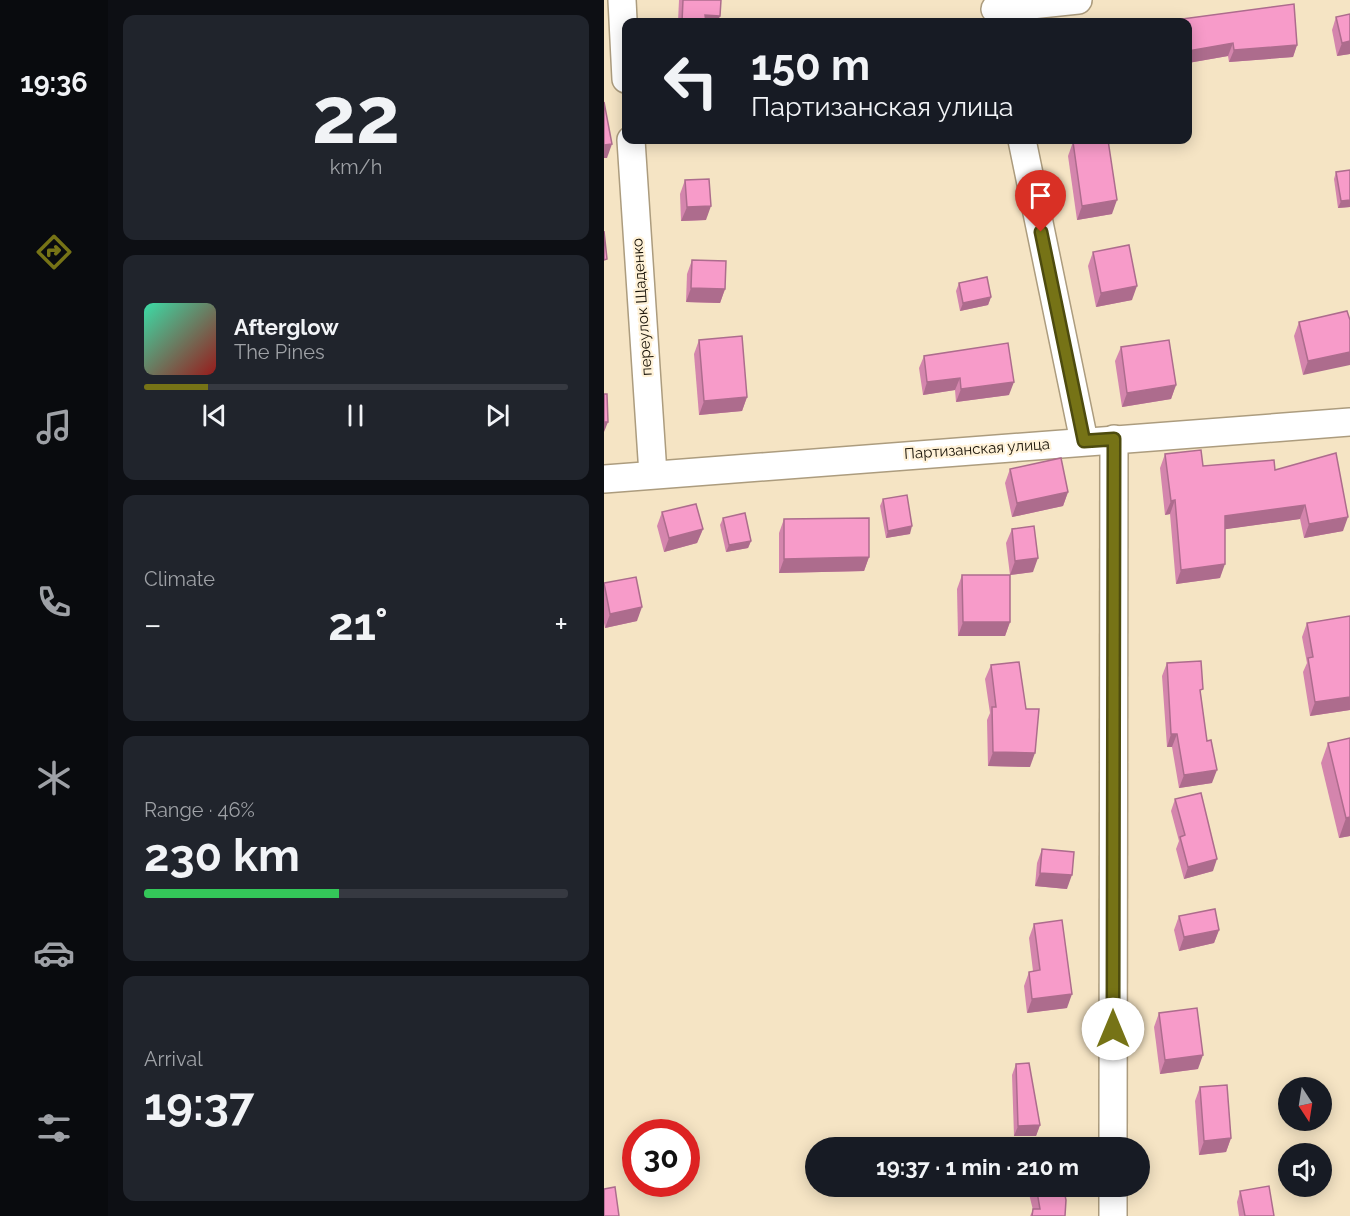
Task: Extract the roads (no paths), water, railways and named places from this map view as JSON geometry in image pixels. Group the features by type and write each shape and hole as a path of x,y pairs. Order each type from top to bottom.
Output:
{"street":[{"path":"622,0 623,18"},
{"path":"996,11 1078,0"},
{"name":"переулок Щаденко","path":"631,144 653,474"},
{"path":"1023,144 1084,441"},
{"name":"Партизанская улица","path":"604,479 1350,422"},
{"path":"1113,1137 1114,439"},
{"path":"1112,1216 1113,1197"}]}
